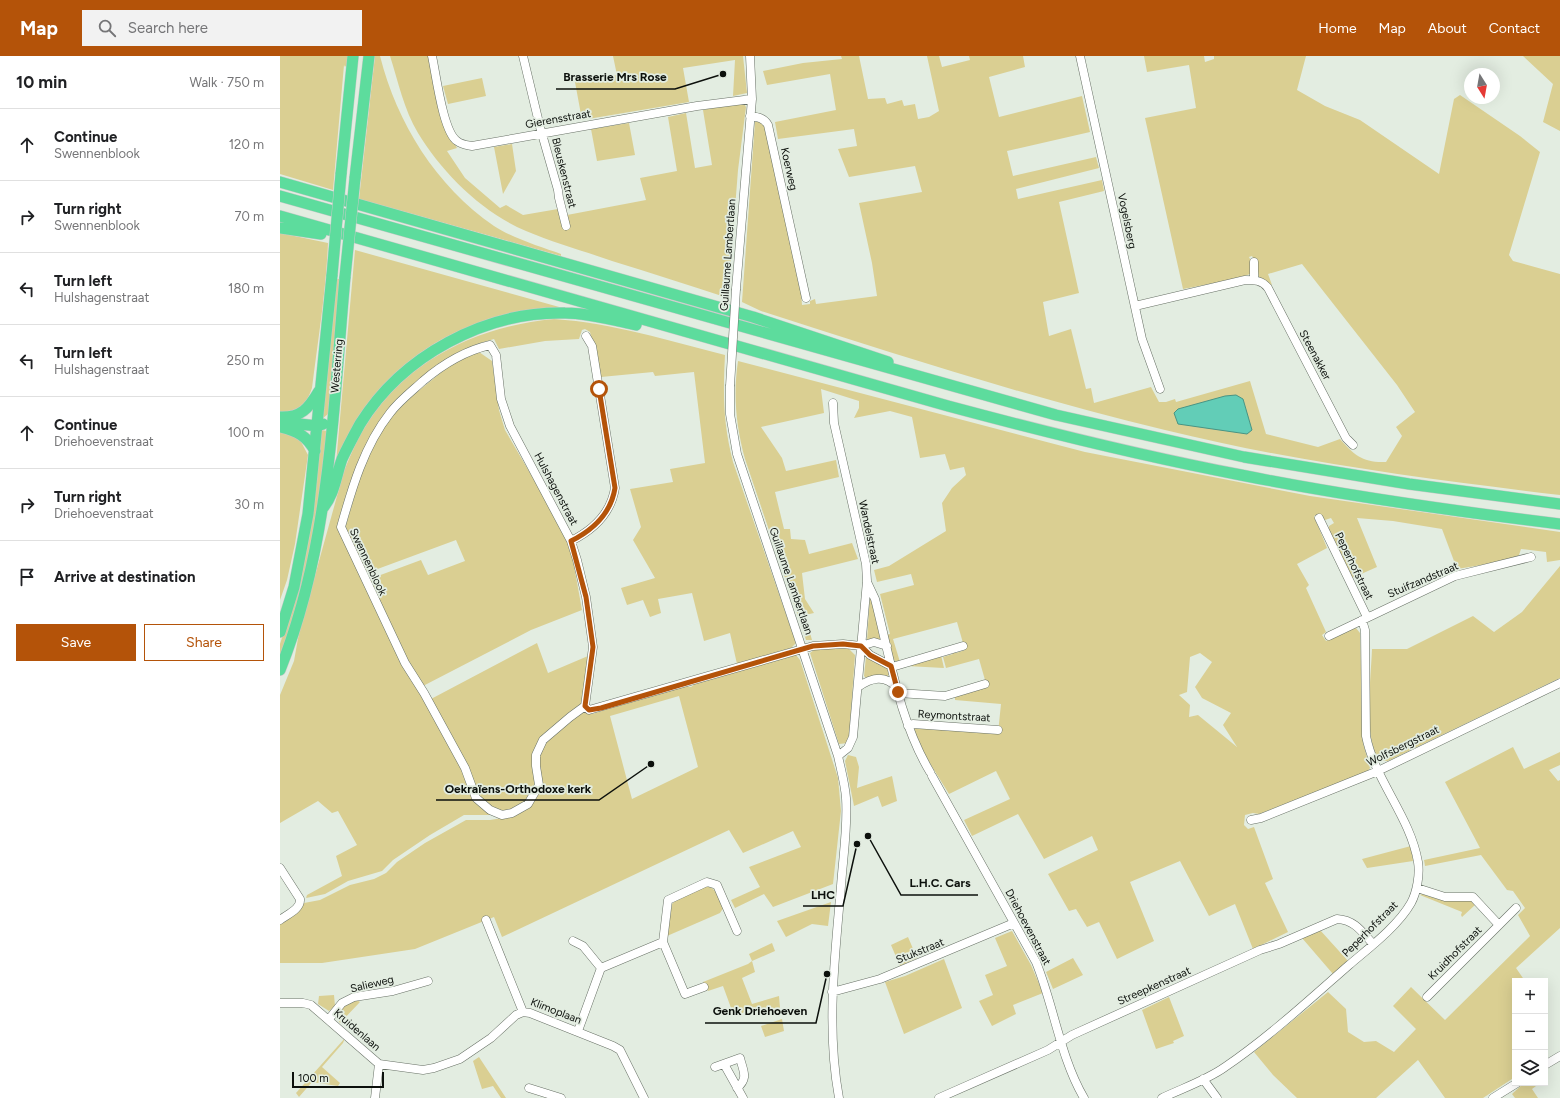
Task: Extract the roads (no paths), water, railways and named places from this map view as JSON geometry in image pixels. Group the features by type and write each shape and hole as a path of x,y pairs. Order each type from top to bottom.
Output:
{"highway":[{"name":"Westerring","path":"280,632 301,555 308,514 318,426 353,56"},
{"name":"Westerring","path":"280,670 304,599 318,536 322,509 355,178 369,56"},
{"path":"280,182 754,317 904,367 916,377"},
{"path":"280,196 916,377 1056,415 1244,457 1409,484 1560,504"},
{"path":"280,216 948,406 1130,452 1241,476 1326,491 1407,504 1560,524"},
{"path":"280,228 316,234 348,236"},
{"path":"322,509 330,501 342,458 360,424 371,409 406,372 446,343 495,323 544,313 566,313 638,325 662,325"},
{"path":"280,417 294,417 300,414 309,407 321,387"},
{"path":"280,421 318,426 325,423 332,417"},
{"path":"280,426 302,435 307,439 315,451"}],"street":[{"name":"Gierensstraat","path":"432,56 440,99 451,134 456,141 472,146 542,132 697,106 752,99"},
{"name":"Bleuskenstraat","path":"523,56 566,226"},
{"path":"750,56 752,99 750,116"},
{"name":"Vogelsberg","path":"1080,56 1145,351 1160,388"},
{"name":"Guillaume Lambertlaan","path":"750,116 736,289 730,386 730,414 737,454 838,756 844,785 846,815 832,992 833,1055 839,1098"},
{"name":"Koerweg","path":"750,116 761,118 766,121 768,125 806,298"},
{"path":"1135,306 1254,280 1254,262"},
{"name":"Steenakker","path":"1254,280 1261,282 1268,288 1346,438 1352,445"},
{"path":"571,541 588,531 600,520 613,499 615,488 592,346 586,336"},
{"name":"Hulshagenstraat","path":"490,345 496,355 501,399 510,426 571,541 586,597 593,647 585,706"},
{"name":"Swennenblook","path":"490,345 474,348 435,372 390,412 374,438 362,463 351,489 340,528 405,663 424,693 465,768 476,798 490,810 502,815 512,813 523,808 533,798 539,785 536,755 543,740 570,716 585,706"},
{"name":"Wandelstraat","path":"832,403 834,423 866,564 867,582 858,687 851,744 838,756"},
{"name":"Peperhofstraat","path":"1162,1098 1224,1068 1292,1015 1374,944 1402,915 1411,902 1417,888 1418,863 1408,830 1369,752 1366,736 1364,619 1321,521 1330,520"},
{"name":"Stuifzandstraat","path":"1329,636 1455,576 1531,558"},
{"name":"Driehoevenstraat","path":"867,582 875,599 908,726 920,756 1036,962 1062,1042 1084,1098"},
{"path":"585,706 589,710 601,708 802,648 843,644 861,646 874,642 887,646"},
{"path":"861,646 870,655 892,666 963,646"},
{"path":"858,687 869,680 880,678 889,680 898,690 946,696 985,684"},
{"name":"Wolfsbergstraat","path":"1251,820 1261,818 1378,771 1560,683"},
{"name":"Reymontstraat","path":"908,726 913,724 998,730"},
{"path":"280,868 300,898 300,902 298,908 280,920"},
{"path":"704,987 685,994 662,942 668,900 707,882 716,885 737,931"},
{"name":"Kruidhofstraat","path":"1417,888 1445,897 1473,897 1499,925"},
{"name":"Kruidhofstraat","path":"1427,997 1516,908"},
{"name":"Streepkenstraat","path":"939,1098 1048,1050 1072,1035 1268,947 1279,944 1338,919 1348,920 1374,944"},
{"name":"Klimoplaan","path":"486,920 523,1012 530,1012 614,1046 620,1050 644,1098"},
{"name":"Stukstraat","path":"832,992 880,979 1014,923"},
{"path":"573,941 583,946 602,968"},
{"path":"578,1032 602,968 662,942"},
{"name":"Salieweg","path":"329,1019 342,1003 354,997 393,991 428,981"},
{"name":"Kruidenlaan","path":"280,1003 303,1003 311,1005 329,1019 379,1064 423,1070 434,1068 460,1059 488,1041 516,1015 523,1012"},
{"path":"1548,1063 1560,1056"},
{"path":"715,1066 740,1058 745,1078 744,1083 737,1088"},
{"path":"375,1098 379,1064"},
{"path":"724,1064 743,1098"},
{"path":"1203,1078 1217,1098"},
{"path":"1493,1098 1512,1086"},
{"path":"529,1088 539,1094 561,1098"}],"water":[{"path":"1236,395 1243,399 1252,430 1247,434 1178,424 1174,413 1178,409 1225,396"}],"place":[{"name":"Brasserie Mrs Rose","path":"723,74"},
{"name":"Oekraïens-Orthodoxe kerk","path":"651,764"},
{"name":"L.H.C. Cars","path":"868,836"},
{"name":"LHC","path":"857,844"},
{"name":"Genk Driehoeven","path":"827,974"}]}
